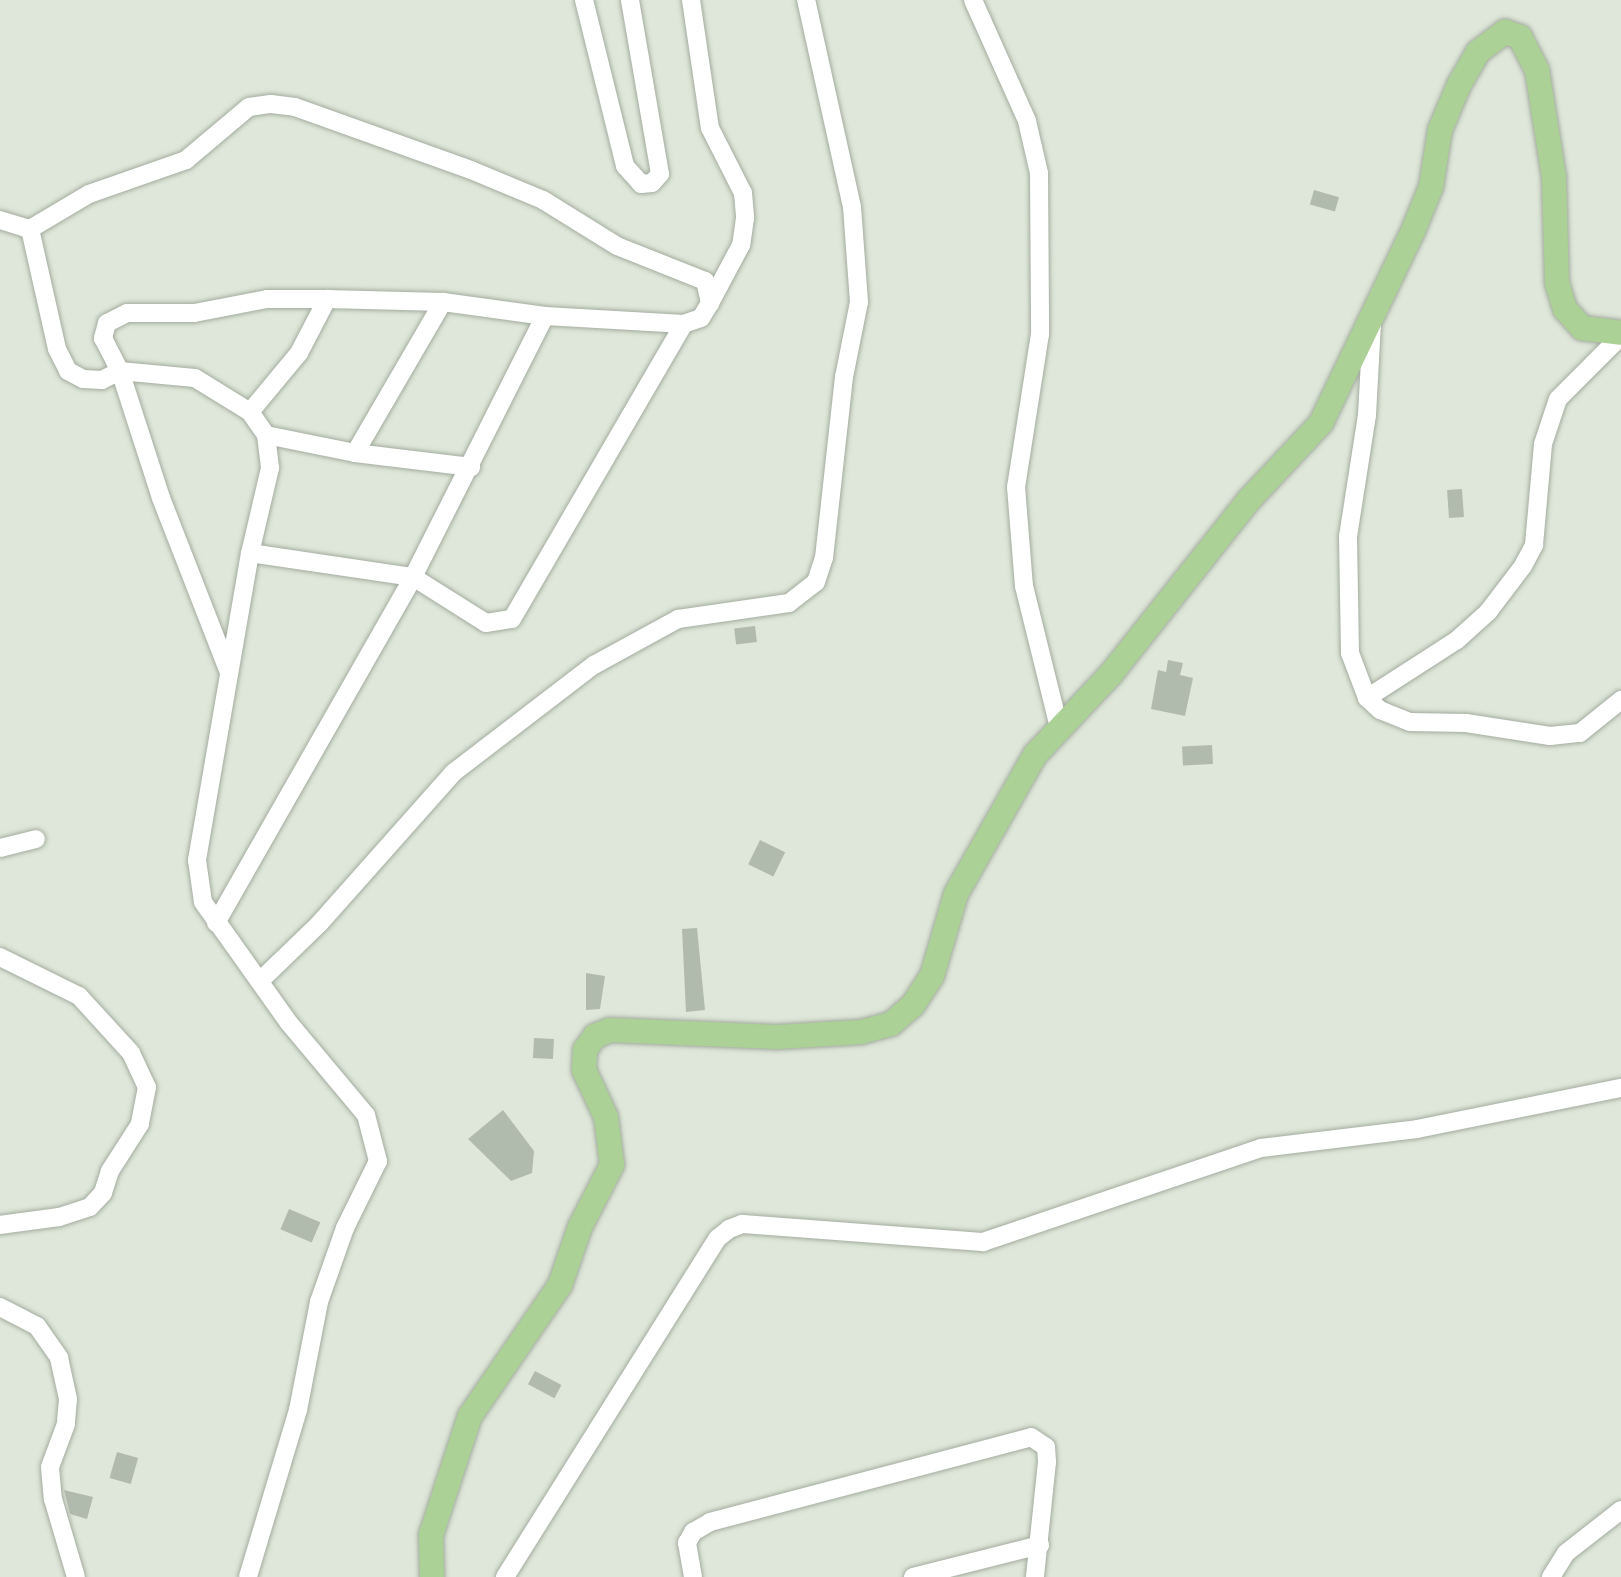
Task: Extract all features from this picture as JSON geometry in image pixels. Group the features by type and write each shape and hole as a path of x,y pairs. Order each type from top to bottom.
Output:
{"main road":[{"path":"432,1577 431,1535 470,1416 560,1285 580,1227 612,1165 606,1117 583,1060 595,1036 637,1030 777,1037 861,1032 891,1024 932,976 968,869 1020,778 1059,727 1143,635 1248,501 1321,423 1431,187 1440,130 1459,85 1478,52 1505,32 1520,37 1537,70 1554,177 1557,283 1565,309 1582,328 1621,335"}],"street":[{"path":"584,0 625,166 641,184 652,183 660,174 630,0"},
{"path":"229,672 161,498 120,371 103,338 107,323 127,313 194,313 267,299 443,302 545,316 684,324 701,318 741,245 745,218 743,193 710,128 691,0"},
{"path":"262,979 319,924 453,773 594,665 678,619 789,603 816,582 824,558 844,377 859,302 852,207 806,0"},
{"path":"973,0 1027,121 1039,173 1040,334 1016,487 1024,586 1059,727"},
{"path":"0,220 30,229 89,194 186,160 249,107 283,105 543,200 617,246 690,271 705,281 710,303"},
{"path":"30,229 57,349 68,371 102,380 120,371 195,378 250,412 266,435 270,468 250,553 197,860 203,902 216,923 262,979 289,1023 366,1115 378,1161 345,1228 319,1302 298,1410 248,1577"},
{"path":"250,412 299,353 327,299"},
{"path":"355,453 443,302"},
{"path":"216,923 413,577 545,316"},
{"path":"1372,316 1367,415 1348,537 1350,653 1367,698 1380,710 1410,722 1466,723 1550,736 1580,733 1621,700"},
{"path":"250,553 413,577 486,623 512,619 684,324"},
{"path":"1367,698 1457,640 1488,612 1523,566 1534,545 1543,444 1558,399 1621,335"},
{"path":"266,435 355,453 471,467"},
{"path":"0,848 36,839"},
{"path":"0,957 79,996 131,1053 147,1087 140,1124 115,1162 103,1193 90,1207 59,1217 0,1225"},
{"path":"505,1577 718,1238 729,1229 742,1224 983,1242 1261,1148 1417,1129 1621,1088"},
{"path":"0,1307 37,1326 59,1358 68,1399 66,1424 50,1467 71,1575"},
{"path":"693,1577 687,1543 693,1532 710,1522 1031,1437 1046,1447 1035,1577"},
{"path":"1551,1577 1566,1553 1621,1510"},
{"path":"913,1577 1040,1545"}],"building":[{"path":"1314,190 1339,197 1335,212 1310,204"},
{"path":"1462,489 1464,517 1449,518 1447,490"},
{"path":"755,626 757,642 736,644 734,629"},
{"path":"1168,660 1183,663 1180,675 1193,678 1185,716 1151,709 1158,670 1166,672"},
{"path":"1212,745 1213,764 1183,766 1182,747"},
{"path":"760,840 785,852 773,877 748,864"},
{"path":"697,928 705,1010 686,1012 682,929"},
{"path":"586,973 605,976 600,1009 586,1010"},
{"path":"534,1038 554,1039 553,1059 533,1058"},
{"path":"503,1110 534,1151 532,1173 511,1181 468,1139"},
{"path":"289,1209 320,1222 312,1243 280,1229"},
{"path":"535,1371 561,1385 554,1398 528,1384"},
{"path":"117,1452 138,1458 131,1484 110,1478"},
{"path":"64,1490 93,1497 87,1519 70,1514"}]}
